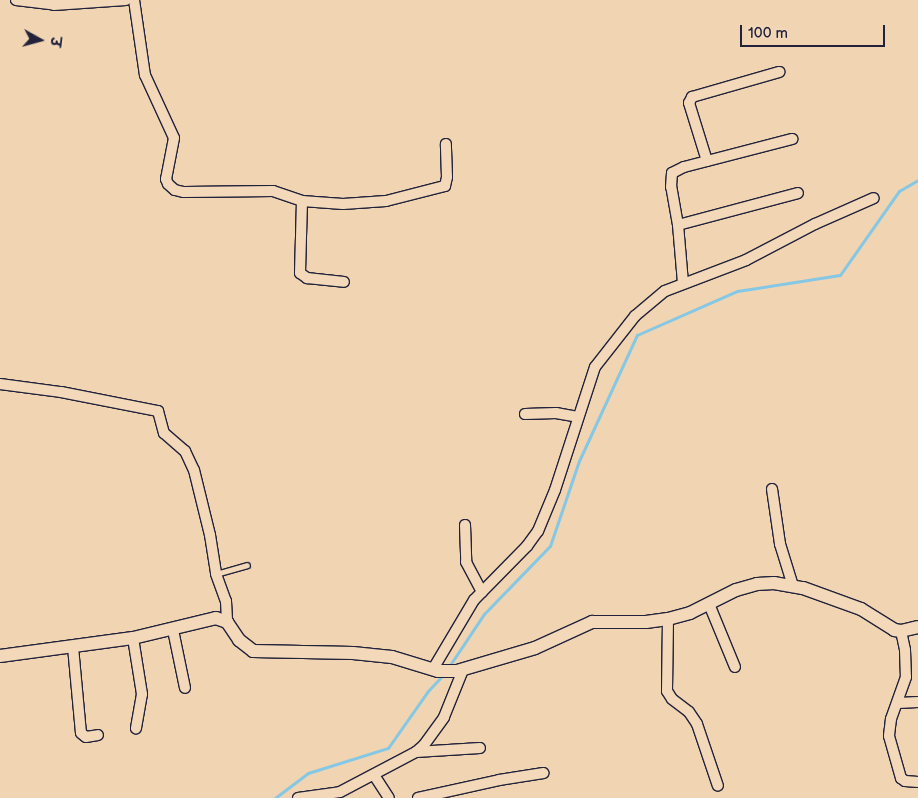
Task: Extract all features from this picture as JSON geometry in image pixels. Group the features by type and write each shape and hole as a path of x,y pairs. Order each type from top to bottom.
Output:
{"street":[{"path":"16,0 54,5 126,0"},
{"path":"134,0 144,75 174,138 167,173 168,184 175,190 184,192 274,191 302,201 367,204 440,189 445,186 448,177 446,144"},
{"path":"707,161 689,103 692,97 779,72"},
{"path":"683,283 678,225 671,187 672,173 684,167 792,139"},
{"path":"678,225 798,193"},
{"path":"435,670 464,614 482,592 527,546 538,531 555,490 578,417 600,358 648,303 683,283 746,260 874,198"},
{"path":"302,201 300,274 307,278 344,282"},
{"path":"0,384 61,392 158,411 164,433 185,451 194,470 210,535 216,574 226,602 227,622 244,646 253,651 353,653 392,657 435,670 460,671 535,648 592,622 646,622 668,619 690,613 736,590 757,584 774,583 794,586 861,609 894,630 901,631 918,627"},
{"path":"525,414 556,414 578,417"},
{"path":"772,489 780,544 794,586"},
{"path":"465,525 466,562 482,592"},
{"path":"709,604 735,667"},
{"path":"0,656 133,638 173,630 208,618 216,618 227,622"},
{"path":"668,619 668,694 689,712 697,724 718,786"},
{"path":"173,630 184,688"},
{"path":"901,631 906,664 905,684 889,732 897,768 902,780 918,782"},
{"path":"133,638 142,694 136,728"},
{"path":"73,647 81,733 86,737 98,735"},
{"path":"298,798 330,796 352,787 416,752 424,745 444,717 460,671"},
{"path":"898,703 918,702"},
{"path":"416,752 480,748"},
{"path":"418,798 500,780 543,773"},
{"path":"374,775 389,798"}],"lane":[{"path":"216,574 247,565"}],"waterway":[{"path":"448,668 484,614 550,546 579,461 637,335 737,291 840,275 899,191 918,180"},
{"path":"275,798 308,773 388,748 428,691 443,675"}]}
